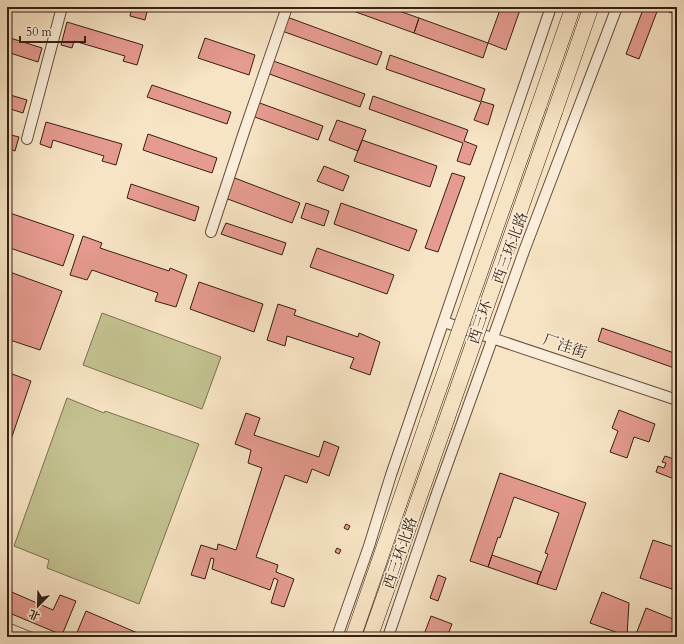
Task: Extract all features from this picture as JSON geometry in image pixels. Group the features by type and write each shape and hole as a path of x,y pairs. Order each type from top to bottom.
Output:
{"highway":[{"name":"西三环","path":"353,637 573,7"},
{"name":"西三环","path":"370,637 591,7"}],"street":[{"path":"28,139 62,7"},
{"path":"211,232 287,7"},
{"name":"西三环北路","path":"337,637 551,7"},
{"name":"西三环北路","path":"388,637 436,493 524,251 617,7"},
{"name":"厂洼街","path":"444,322 677,400"},
{"path":"7,628 29,637"}],"shaded area":[{"path":"102,313 221,357 202,409 83,365"},
{"path":"67,398 104,413 105,411 199,444 139,604 47,568 49,560 14,546"}],"building":[{"path":"38,7 53,7 52,11"},
{"path":"132,7 148,7 145,20 130,16"},
{"path":"342,7 388,7 419,18 414,33"},
{"path":"501,7 521,7 506,50 488,43"},
{"path":"644,7 654,7 658,9 639,59 626,54"},
{"path":"671,7 677,7 677,14 669,12"},
{"path":"287,17 382,52 377,65 282,31"},
{"path":"419,18 488,43 483,58 414,33"},
{"path":"67,22 143,45 137,65 123,61 125,56 74,41 72,48 61,45"},
{"path":"7,37 42,48 38,62 7,52"},
{"path":"205,38 255,55 249,75 198,58"},
{"path":"390,55 485,89 481,101 494,105 488,125 474,120 481,102 386,69"},
{"path":"268,59 365,94 360,107 264,72"},
{"path":"152,85 231,112 227,124 147,97"},
{"path":"7,94 27,100 23,113 7,108"},
{"path":"373,96 468,130 464,141 477,146 470,165 457,161 463,143 369,109"},
{"path":"257,102 323,126 318,140 252,116"},
{"path":"337,120 366,130 358,151 329,140"},
{"path":"46,122 122,144 116,165 102,161 104,156 53,140 51,148 40,144"},
{"path":"7,134 19,137 15,151 7,148"},
{"path":"148,134 217,158 212,173 143,150"},
{"path":"362,140 437,166 430,187 354,161"},
{"path":"324,166 349,176 343,191 317,181"},
{"path":"452,173 465,177 438,252 425,248"},
{"path":"232,177 300,203 292,223 225,198"},
{"path":"131,184 199,207 195,221 127,198"},
{"path":"306,203 329,211 324,226 301,218"},
{"path":"341,203 417,230 409,251 334,224"},
{"path":"7,212 74,235 63,266 7,247"},
{"path":"226,223 286,243 282,255 221,234"},
{"path":"83,236 102,243 100,248 169,271 170,268 187,275 176,307 155,301 158,293 92,270 87,280 70,275"},
{"path":"317,248 394,275 387,294 310,267"},
{"path":"7,271 62,291 40,350 7,339"},
{"path":"199,282 263,304 254,332 190,309"},
{"path":"278,304 296,310 294,315 358,337 359,333 380,342 370,375 350,368 354,358 287,336 285,346 267,340"},
{"path":"602,328 677,354 677,369 598,341"},
{"path":"7,372 31,381 7,451"},
{"path":"619,410 655,424 649,442 634,437 627,458 610,452 618,431 612,428"},
{"path":"246,413 260,418 254,435 319,457 324,441 339,447 329,476 312,469 307,483 285,475 256,557 278,565 276,572 294,579 284,607 271,603 278,580 274,578 270,590 212,569 214,559 211,558 205,579 191,575 201,545 217,550 218,544 236,550 262,468 248,463 251,450 235,444"},
{"path":"677,451 677,480 656,472 658,466 664,468 666,463 662,462 665,456 674,459"},
{"path":"500,473 586,503 556,590 537,584 548,554 545,553 559,513 514,497 488,567 470,561"},
{"path":"346,524 350,526 348,530 344,528"},
{"path":"653,540 677,548 677,575 672,589 640,578"},
{"path":"337,548 341,550 339,554 335,552"},
{"path":"492,555 541,572 537,584 488,567"},
{"path":"438,575 446,578 438,601 430,598"},
{"path":"7,590 53,610 60,595 76,601 62,635 7,612"},
{"path":"602,592 629,603 627,636 590,623"},
{"path":"646,608 673,619 672,637 635,637"},
{"path":"86,611 147,637 81,637 76,635"},
{"path":"431,616 452,624 447,637 423,637"}]}
